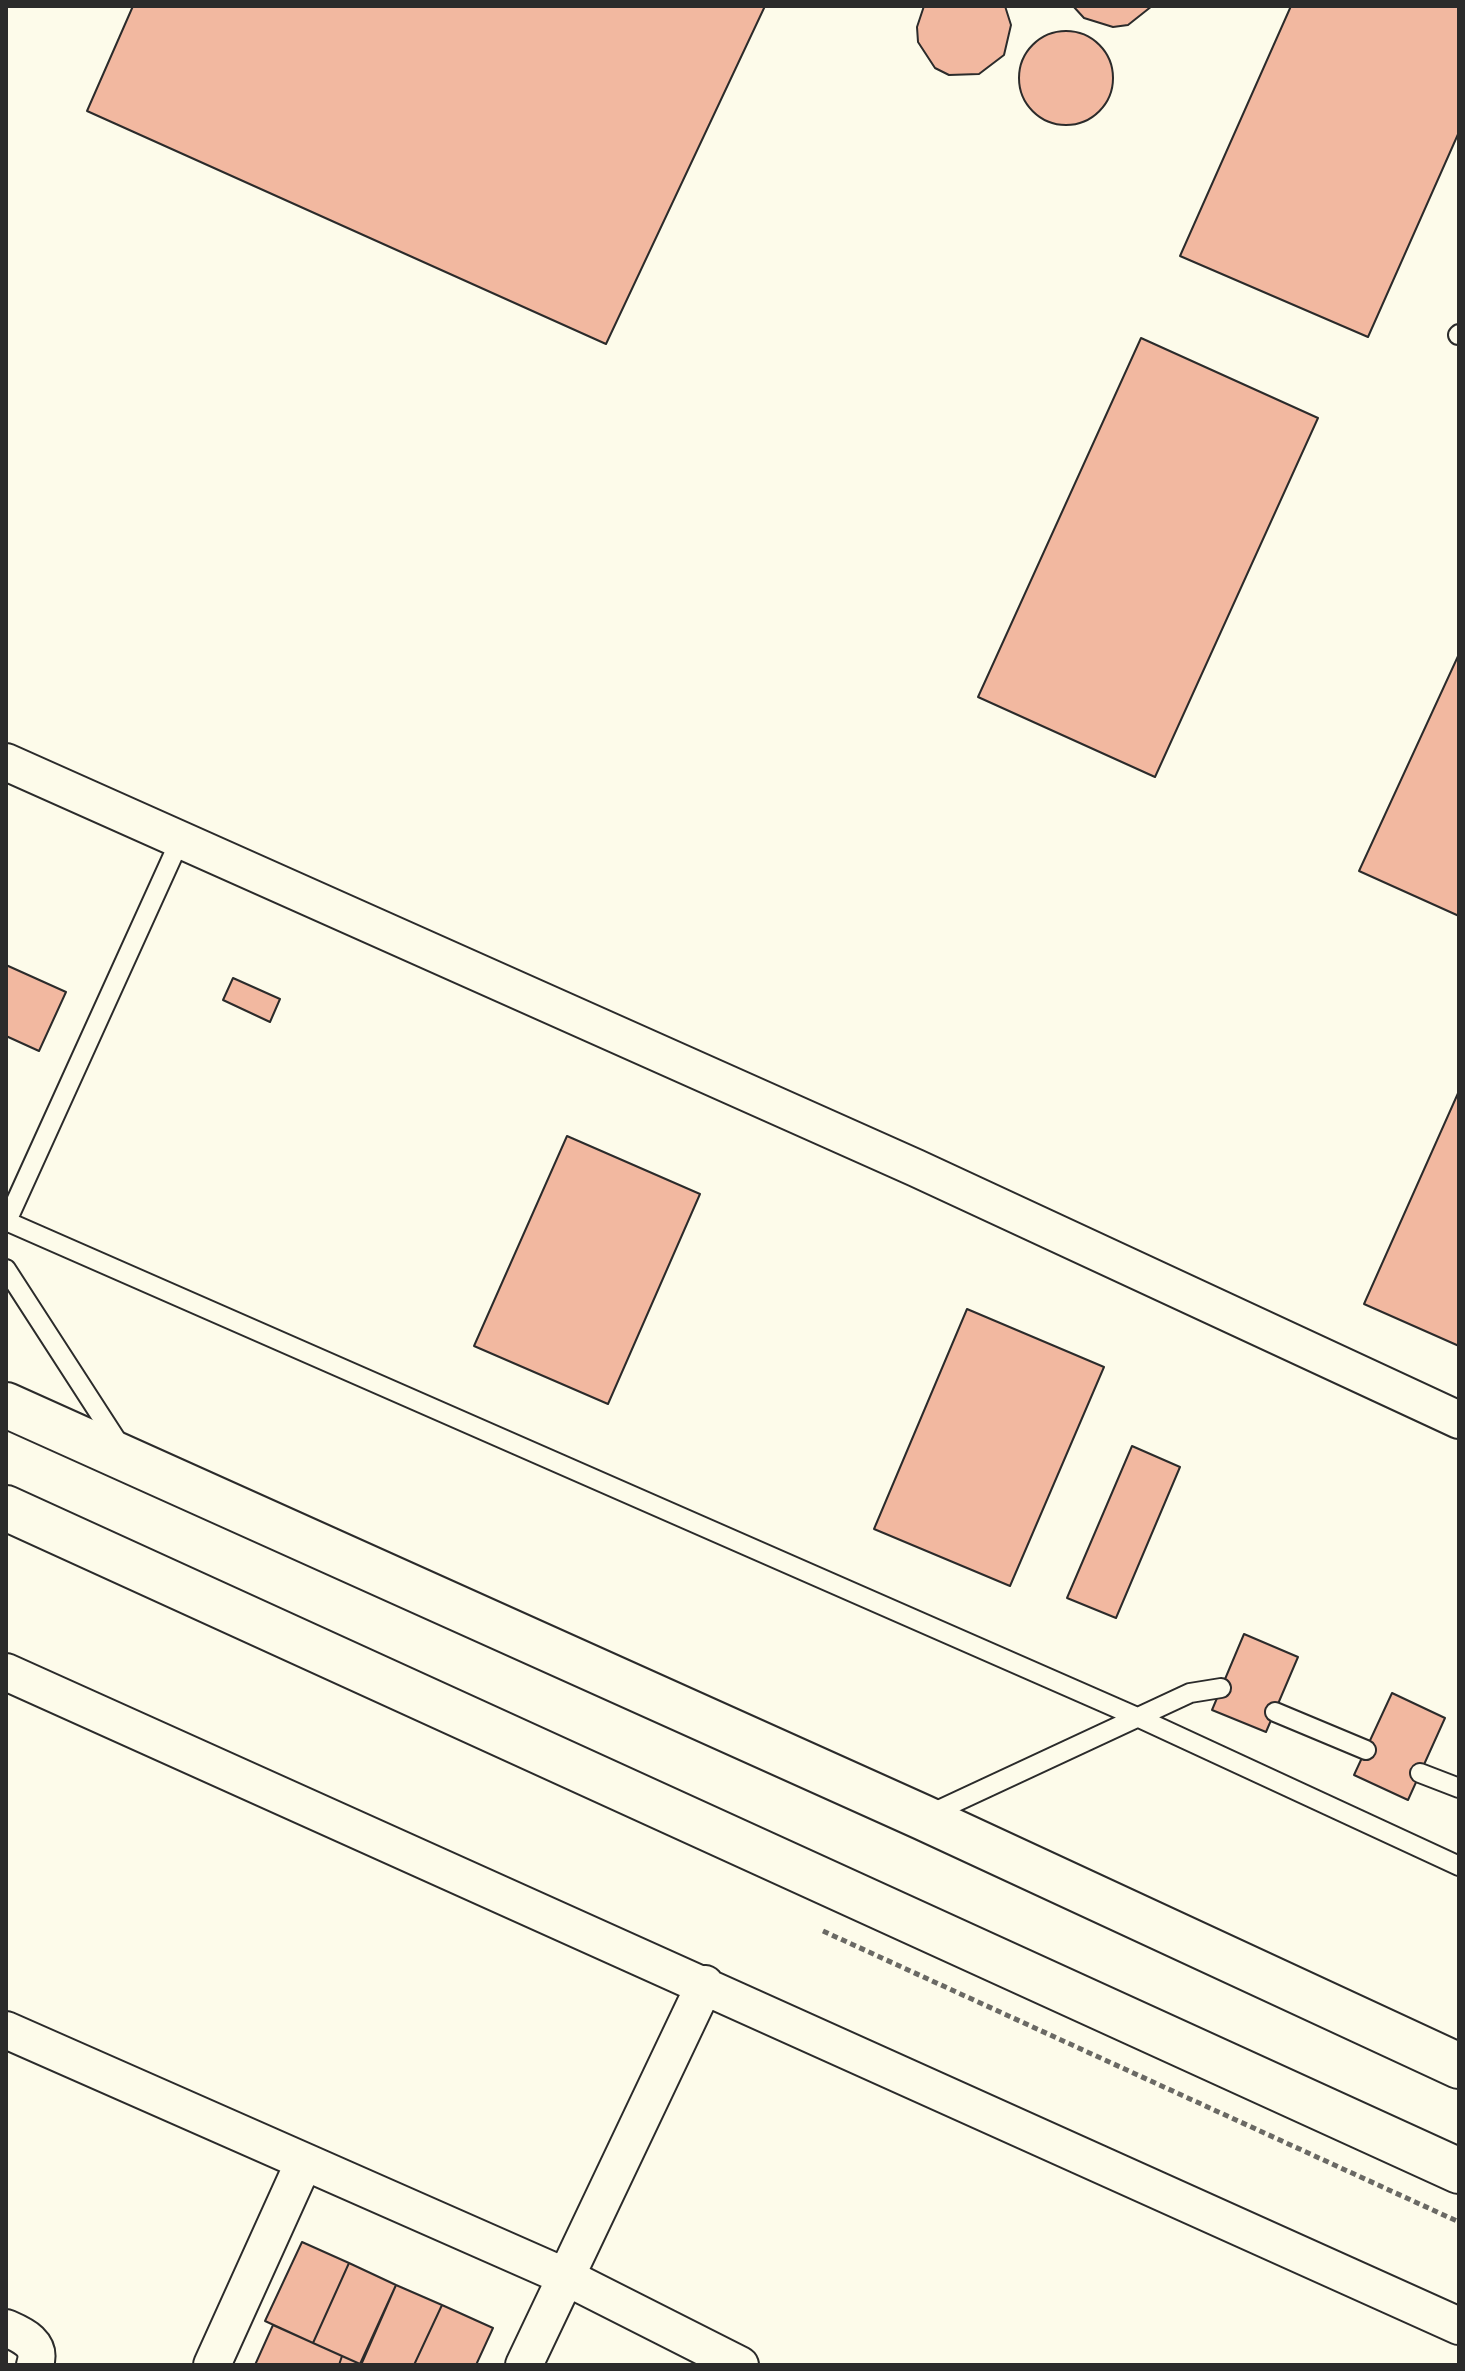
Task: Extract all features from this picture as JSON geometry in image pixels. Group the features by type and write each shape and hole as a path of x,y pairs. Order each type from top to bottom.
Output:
{"highway":[{"path":"6,1405 922,1817 1459,2066"},
{"path":"6,1508 1459,2171"}],"street":[{"path":"6,762 916,1168 1459,1420"},
{"path":"6,1672 1459,2326"},
{"path":"524,2365 705,1984"},
{"path":"6,2030 303,2164 564,2276 740,2365"},
{"path":"212,2365 303,2164"},
{"path":"6,2328 28,2338 37,2354 35,2365"}],"lane":[{"path":"180,840 6,1221 1137,1717 1459,1866"},
{"path":"6,1269 129,1459"},
{"path":"922,1817 1190,1693 1221,1688"},
{"path":"1275,1712 1366,1750"},
{"path":"1420,1773 1459,1788"}],"building":[{"path":"133,6 765,6 606,344 87,111"},
{"path":"924,6 1005,6 1011,25 1004,55 979,74 949,75 935,68 918,42 917,27"},
{"path":"1073,6 1152,6 1128,25 1113,27 1084,18"},
{"path":"1291,6 1459,6 1459,132 1368,337 1180,256"},
{"path":"1066,31 1084,35 1099,45 1109,60 1113,78 1109,96 1099,111 1084,121 1066,125 1048,121 1033,111 1023,96 1019,78 1023,60 1033,45 1048,35"},
{"path":"1141,338 1318,418 1155,777 978,697"},
{"path":"1459,654 1459,916 1359,871"},
{"path":"6,965 66,992 39,1051 6,1036"},
{"path":"233,978 280,999 270,1022 223,1000"},
{"path":"1459,1091 1459,1346 1364,1304"},
{"path":"567,1136 700,1194 608,1404 474,1346"},
{"path":"967,1309 1104,1367 1010,1586 874,1529"},
{"path":"1132,1446 1180,1467 1116,1618 1067,1598"},
{"path":"1244,1634 1298,1657 1266,1732 1212,1710"},
{"path":"1392,1693 1445,1718 1408,1800 1354,1775"},
{"path":"302,2242 349,2263 313,2343 265,2321"},
{"path":"349,2263 396,2285 360,2364 313,2343"},
{"path":"396,2285 442,2305 414,2365 361,2365"},
{"path":"442,2305 493,2328 476,2365 414,2365"},
{"path":"273,2325 342,2356 339,2365 255,2365"},
{"path":"342,2356 360,2364 361,2365 339,2365"}]}
